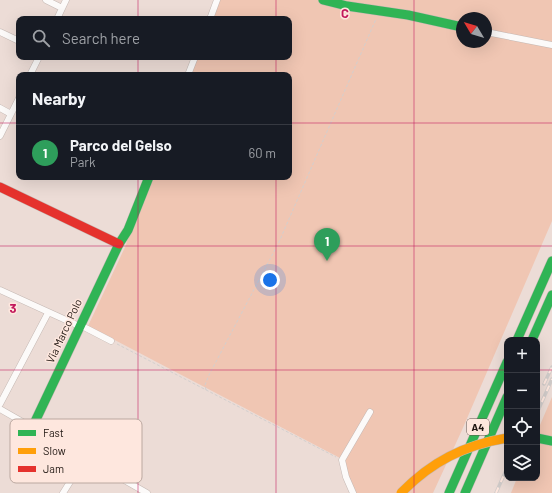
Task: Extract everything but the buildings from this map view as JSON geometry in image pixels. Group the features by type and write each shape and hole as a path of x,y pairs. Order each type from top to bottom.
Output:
{"main road":[{"path":"323,0 378,12 408,15 456,26"},
{"name":"Via Marco Polo","path":"36,419 79,326 119,244 128,230 148,180"},
{"path":"0,187 119,244"},
{"path":"518,337 552,261"},
{"path":"533,337 552,295"},
{"name":"A4","path":"449,493 504,369"},
{"name":"A4","path":"465,493 504,404"},
{"path":"401,493 413,479 444,456 477,443 504,438"},
{"path":"540,439 552,441"}],"street":[{"path":"46,0 62,8"},
{"path":"58,16 66,0"},
{"path":"211,16 217,0"},
{"path":"0,32 16,40"},
{"path":"492,33 552,45"},
{"path":"32,72 38,60"},
{"path":"189,72 194,60"},
{"path":"0,136 16,107"},
{"path":"0,108 11,114"},
{"path":"0,290 111,341"},
{"path":"0,404 48,312"},
{"path":"0,409 17,419"},
{"path":"353,493 346,477 342,460 370,412"},
{"path":"63,493 69,483"},
{"path":"129,483 147,493"}],"path":[{"path":"206,390 205,385 279,242 378,12"},
{"path":"111,341 342,460"}],"shaded area":[{"path":"220,0 552,0 552,221 462,430 433,493 356,493 340,458 88,326 126,245 129,232 150,180 292,180 292,72 192,72 197,60 292,60 292,16 213,16"},
{"path":"552,397 552,493 511,493 516,481 540,481 540,425"}],"railway":[{"path":"544,384 552,367"},
{"path":"539,409 552,379"},
{"path":"496,493 504,475"}],"traffic: fast":[{"path":"323,0 347,6 408,15 456,26"},
{"path":"36,419 119,244 128,230 148,180"},
{"path":"518,337 552,261"},
{"path":"533,337 552,295"},
{"path":"449,493 504,369"},
{"path":"465,493 504,404"},
{"path":"540,439 552,441"}],"traffic: jam":[{"path":"0,187 119,244"}],"traffic: slow":[{"path":"401,493 424,472 449,456 477,445 504,439"}],"place":[{"name":"Parco del Gelso","path":"327,261"}]}
